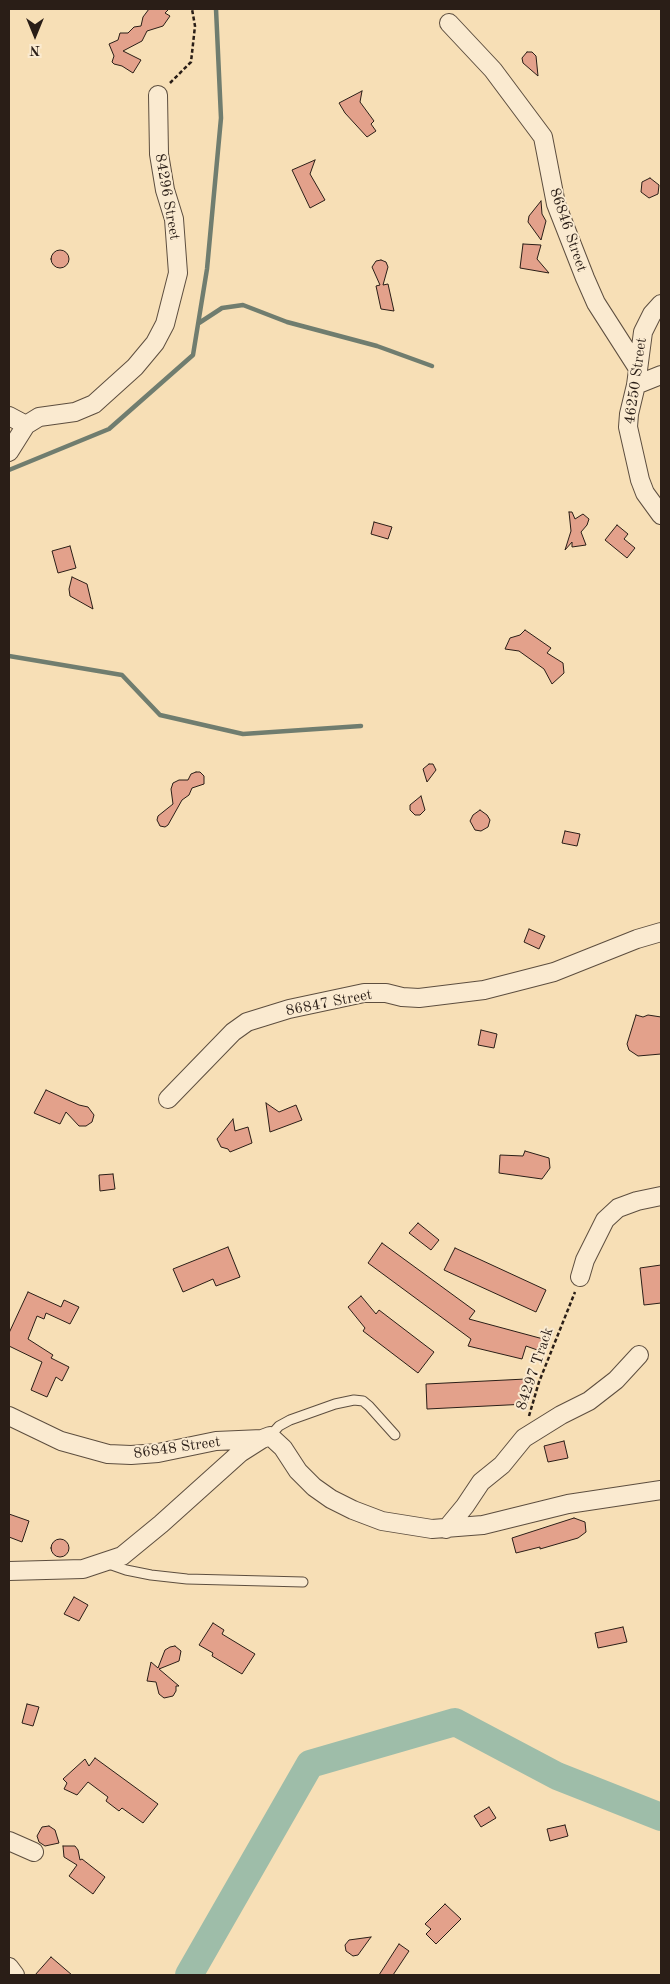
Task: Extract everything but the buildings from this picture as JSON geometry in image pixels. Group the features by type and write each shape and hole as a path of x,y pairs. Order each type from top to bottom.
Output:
{"street":[{"name":"86846 Street","path":"449,23 493,70 543,137 556,204 582,271 596,303 636,376"},
{"name":"84296 Street","path":"26,425 39,418 75,412 94,404 135,367 155,343 165,324 178,273 174,219 165,190 159,154 158,95"},
{"name":"46250 Street","path":"661,304 652,314 643,332 629,414 631,446 644,493 661,516"},
{"path":"636,376 661,375"},
{"path":"9,416 26,425 9,452"},
{"name":"86847 Street","path":"168,1099 233,1032 247,1022 289,1009 364,994 386,993 402,997 419,998 484,990 554,972 637,939 661,932"},
{"path":"580,1277 585,1260 605,1220 618,1208 637,1201 661,1196"},
{"path":"446,1529 465,1506 481,1482 502,1464 524,1438 561,1415 589,1401 616,1380 639,1355"},
{"name":"86848 Street","path":"9,1416 60,1441 108,1454 158,1453 216,1441 266,1438"},
{"path":"9,1571 83,1569 122,1556 240,1453 266,1438 284,1448 298,1470 314,1487 331,1499 382,1521 432,1529 483,1525 568,1504 661,1490"},
{"path":"9,1841 34,1852"},
{"path":"9,1967 15,1975"}],"lane":[{"path":"266,1438 279,1426 290,1420 335,1404 354,1400 363,1401 370,1406 395,1435"},
{"path":"106,1562 126,1570 187,1579 304,1582"}],"path":[{"path":"158,95 191,62 195,26 192,9"},
{"name":"84297 Track","path":"529,1421 530,1408 539,1382 580,1277"}],"waterway":[{"path":"9,470 109,429 193,355 207,269 221,118 216,9"},
{"path":"199,323 222,308 243,305 287,322 377,346 432,366"},
{"path":"9,656 122,675 160,715 243,734 361,726"},
{"path":"189,1975 310,1764 455,1722 557,1776 661,1817"}]}
